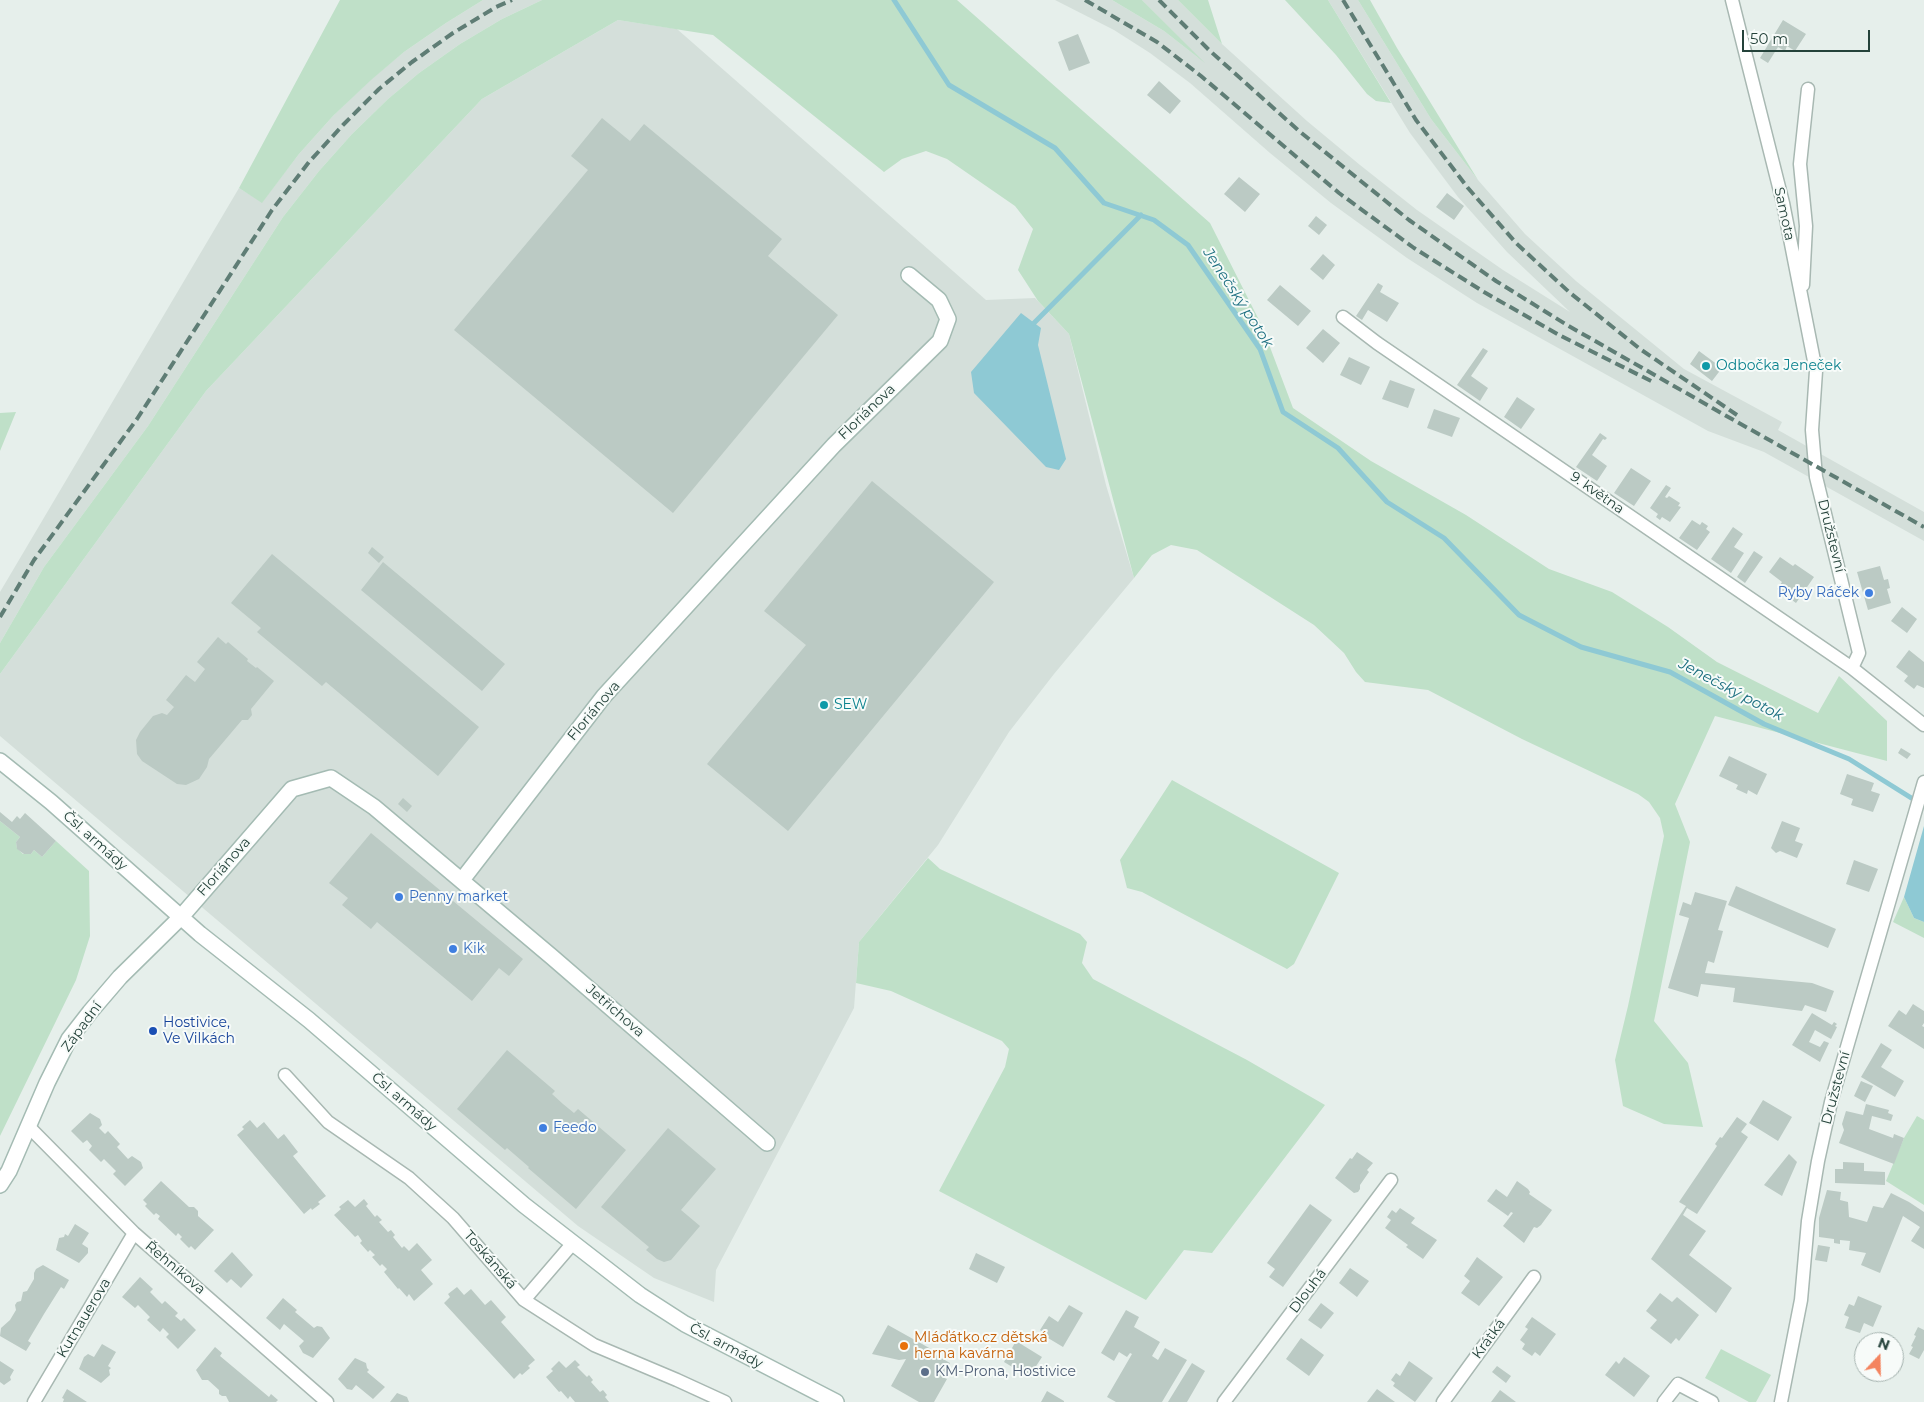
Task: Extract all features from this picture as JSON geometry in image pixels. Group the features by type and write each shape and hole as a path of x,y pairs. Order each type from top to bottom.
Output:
{"street":[{"name":"Samota","path":"1732,0 1782,203 1816,370 1812,430"},
{"path":"1803,305 1806,226 1800,164 1808,90"},
{"name":"Floriánova","path":"181,917 292,789 331,778 374,807 462,880 604,696 834,445 940,341 948,319 939,300 908,275"},
{"name":"9. května","path":"1343,317 1377,343 1852,668 1924,725"},
{"name":"Družstevní","path":"1812,430 1816,477 1859,653 1852,668"},
{"name":"Čsl. armády","path":"0,761 51,802 181,917 309,1020 524,1206 573,1244 640,1295 685,1324 836,1402"},
{"name":"Družstevní","path":"1781,1402 1801,1300 1808,1221 1818,1161 1831,1102 1923,786"},
{"name":"Jetřichova","path":"462,880 767,1143"},
{"name":"Západní","path":"0,1185 9,1171 30,1127 47,1083 69,1040 120,977 181,917"},
{"name":"Toskánská","path":"285,1074 328,1122 409,1178 453,1218 524,1300 594,1345 725,1402"},
{"name":"Řehníkova","path":"30,1127 134,1233 216,1303 320,1400"},
{"name":"Dlouhá","path":"1224,1402 1391,1180"},
{"name":"Kutnauerova","path":"34,1402 134,1233"},
{"path":"524,1300 573,1244"},
{"name":"Krátká","path":"1443,1402 1534,1277"},
{"path":"1664,1402 1678,1384 1712,1402"}],"shaded area":[{"path":"483,0 542,0 502,19 460,44 419,73 388,99 352,134 319,171 283,217 148,426 44,567 0,643 0,592 239,188 262,202 299,154 333,116 371,79 404,52"},
{"path":"1055,0 1112,0 1164,31 1200,59 1142,0 1178,0 1222,44 1307,121 1360,165 1417,210 1503,270 1570,312 1507,252 1458,197 1410,133 1328,0 1358,0 1431,119 1478,180 1525,234 1576,281 1684,369 1782,422 1778,430 1924,512 1924,541 1764,452 1708,431 1477,303 1407,258 1331,203 1190,83 1150,53 1114,30"},
{"path":"618,20 677,29 986,300 1035,298 1069,334 1106,485 1134,578 1054,674 1009,732 938,845 859,942 854,1008 716,1270 714,1302 654,1278 578,1226 0,736 0,674 206,391 482,99"}],"green space":[{"path":"340,0 483,0 404,52 371,80 333,116 299,154 262,203 239,188"},
{"path":"542,0 957,0 1210,223 1262,326 1293,408 1371,461 1466,515 1549,569 1612,592 1668,627 1717,662 1818,713 1839,676 1887,721 1887,761 1715,716 1675,804 1690,842 1654,1021 1688,1063 1703,1127 1664,1124 1623,1106 1615,1060 1664,836 1660,818 1649,802 1638,794 1522,739 1428,690 1365,682 1344,653 1314,625 1197,550 1171,545 1152,555 1134,578 1069,334 1038,301 1018,270 1033,229 1015,206 947,159 926,151 902,159 884,172 713,35 618,20 482,99 206,391 0,674 0,643 44,567 148,426 283,217 319,171 352,134 388,99 419,73 460,44 502,19"},
{"path":"1112,0 1142,0 1205,63 1164,31"},
{"path":"1178,0 1208,0 1222,44"},
{"path":"1285,0 1328,0 1391,103 1376,101 1367,94 1336,55"},
{"path":"1358,0 1370,0 1397,48 1478,180 1431,119"},
{"path":"16,412 0,451 0,413"},
{"path":"1172,780 1339,873 1294,964 1287,969 1142,892 1127,888 1120,860"},
{"path":"0,821 20,837 16,842 17,848 23,854 31,854 34,850 42,857 56,841 89,871 90,936 76,980 0,1136"},
{"path":"928,858 940,869 1080,934 1087,942 1082,963 1093,979 1247,1060 1325,1105 1212,1253 1184,1250 1146,1300 939,1191 1005,1067 1009,1049 1002,1041 891,991 856,983 859,942"},
{"path":"1904,897 1914,918 1924,922 1924,938 1893,922"},
{"path":"1917,1116 1924,1120 1924,1205 1886,1181 1904,1138"},
{"path":"1721,1349 1771,1375 1756,1402 1749,1402 1705,1378"}],"water":[{"path":"1021,313 1041,328 1038,345 1066,459 1059,470 1046,467 974,393 971,372"},
{"path":"1924,826 1924,922 1914,918 1904,897"}],"building":[{"path":"1783,20 1806,34 1795,51 1787,46 1785,51 1778,47 1768,63 1760,58"},
{"path":"1078,34 1090,63 1069,71 1058,42"},
{"path":"1159,81 1181,101 1170,114 1147,95"},
{"path":"602,118 630,141 644,124 782,239 768,256 838,315 673,513 454,330 588,170 571,156"},
{"path":"1239,177 1260,194 1245,212 1224,194"},
{"path":"1447,193 1464,206 1454,220 1436,207"},
{"path":"1316,216 1327,225 1319,235 1308,226"},
{"path":"1323,254 1335,265 1323,280 1310,269"},
{"path":"1378,283 1383,286 1380,292 1399,303 1387,322 1368,310 1362,320 1356,316"},
{"path":"1280,285 1311,311 1298,326 1267,300"},
{"path":"1323,329 1340,343 1323,363 1306,348"},
{"path":"1483,348 1488,351 1471,376 1488,388 1480,401 1457,385"},
{"name":"Odbočka Jeneček","path":"1699,351 1722,368 1712,381 1690,364"},
{"path":"1349,357 1370,367 1361,385 1340,375"},
{"path":"1390,380 1415,389 1408,408 1382,399"},
{"path":"1517,397 1535,409 1521,429 1504,417"},
{"path":"1434,409 1460,418 1452,437 1427,428"},
{"path":"1600,433 1607,438 1603,439 1592,455 1607,466 1597,481 1576,467"},
{"path":"1631,468 1651,481 1634,506 1614,493"},
{"name":"SEW","path":"872,481 994,582 788,831 707,764 806,645 764,611"},
{"path":"1666,485 1671,488 1665,497 1669,496 1680,503 1678,506 1681,507 1670,522 1662,517 1660,520 1656,517 1658,514 1650,508"},
{"path":"1692,520 1700,525 1702,522 1708,526 1706,529 1710,532 1697,550 1679,538"},
{"path":"1733,527 1743,534 1734,547 1744,553 1731,573 1711,559"},
{"path":"372,547 384,557 379,563 368,553"},
{"path":"1754,551 1763,557 1745,583 1737,577"},
{"path":"272,554 479,727 438,776 326,682 322,686 257,632 261,628 231,603"},
{"path":"1780,557 1793,566 1795,564 1814,577 1796,603 1777,589 1782,582 1769,572"},
{"path":"383,562 505,664 482,691 361,590"},
{"path":"1880,566 1884,580 1888,579 1890,588 1887,589 1891,603 1868,610 1857,572"},
{"path":"1902,607 1917,619 1907,633 1891,621"},
{"path":"218,637 226,644 228,642 248,659 247,661 274,681 251,709 252,715 248,720 242,720 209,759 207,767 199,779 186,785 177,784 142,761 137,754 136,740 153,716 162,713 167,715 174,707 166,700 186,675 195,682 205,669 197,662"},
{"path":"1909,650 1924,662 1924,688 1917,685 1914,689 1904,681 1908,676 1896,667"},
{"path":"1901,748 1911,754 1907,759 1898,753"},
{"path":"1729,756 1767,774 1757,795 1748,790 1747,794 1736,789 1738,785 1719,776"},
{"path":"1847,774 1874,783 1871,791 1880,794 1873,812 1851,805 1853,799 1840,794"},
{"path":"403,798 412,806 407,812 398,804"},
{"path":"0,812 12,822 17,816 20,819 25,813 56,841 42,857 34,850 31,854 24,854 17,849 16,842 20,837 0,821"},
{"path":"1782,821 1800,828 1795,841 1803,844 1797,858 1780,851 1776,853 1771,848"},
{"path":"371,833 523,959 509,976 499,968 472,1001 377,922 371,929 342,905 348,898 329,883"},
{"path":"1854,860 1878,869 1869,892 1846,884"},
{"path":"1736,886 1836,929 1828,948 1728,905"},
{"path":"1695,892 1727,901 1718,930 1723,931 1714,963 1708,961 1705,973 1812,983 1834,991 1826,1012 1805,1005 1802,1011 1733,1002 1735,988 1701,984 1698,997 1668,988 1689,918 1679,915 1683,902 1691,905"},
{"path":"1913,1004 1924,1011 1924,1023 1922,1026 1924,1027 1924,1049 1888,1026 1899,1010 1906,1015"},
{"path":"1812,1013 1832,1025 1834,1022 1837,1024 1831,1039 1815,1030 1809,1042 1820,1047 1824,1041 1829,1043 1820,1062 1792,1045"},
{"path":"1881,1043 1892,1050 1881,1067 1904,1081 1895,1097 1861,1077"},
{"path":"507,1050 555,1091 552,1094 563,1104 574,1113 578,1109 626,1150 576,1209 507,1148 505,1150 457,1109"},
{"path":"1861,1081 1873,1086 1865,1102 1854,1096"},
{"path":"1763,1100 1792,1117 1778,1141 1749,1123"},
{"path":"1866,1104 1889,1110 1888,1113 1893,1115 1891,1121 1872,1116 1869,1129 1893,1138 1894,1134 1904,1138 1894,1164 1839,1143 1844,1130 1842,1124 1846,1111 1863,1115"},
{"path":"90,1113 100,1119 102,1125 99,1128 105,1134 108,1131 120,1144 117,1147 128,1159 132,1156 141,1162 143,1168 125,1186 113,1174 116,1171 104,1159 101,1162 89,1150 92,1146 87,1140 83,1143 71,1131"},
{"path":"1737,1117 1747,1124 1741,1132 1748,1137 1697,1214 1687,1208 1683,1215 1706,1231 1689,1255 1732,1288 1716,1313 1651,1259 1686,1206 1679,1202 1717,1146 1715,1144 1720,1137 1722,1138"},
{"path":"250,1120 257,1128 264,1122 278,1139 284,1134 298,1152 293,1156 326,1196 318,1202 320,1204 304,1214 237,1135"},
{"path":"668,1128 716,1169 681,1210 700,1226 671,1260 664,1262 646,1250 649,1247 601,1207"},
{"path":"1357,1152 1373,1163 1367,1170 1369,1172 1360,1185 1360,1189 1354,1193 1335,1178"},
{"path":"1789,1154 1797,1162 1782,1196 1764,1185"},
{"path":"1843,1162 1864,1163 1864,1171 1885,1172 1885,1185 1835,1183 1835,1169 1843,1169"},
{"path":"161,1181 189,1207 194,1207 198,1211 198,1216 214,1230 195,1250 191,1246 189,1248 180,1239 182,1237 178,1233 176,1236 158,1219 160,1216 156,1213 154,1215 145,1206 147,1204 143,1200"},
{"path":"1517,1181 1528,1189 1529,1194 1552,1210 1541,1225 1537,1228 1534,1227 1524,1243 1503,1226 1513,1213 1511,1212 1508,1216 1487,1201 1496,1189 1507,1197"},
{"path":"1827,1190 1841,1192 1840,1200 1848,1202 1849,1217 1867,1222 1873,1206 1883,1208 1891,1193 1909,1202 1924,1212 1924,1249 1911,1241 1920,1227 1903,1216 1880,1273 1861,1265 1866,1253 1849,1250 1850,1241 1840,1240 1840,1244 1834,1243 1834,1239 1819,1237 1819,1218"},
{"path":"364,1199 368,1204 366,1206 375,1217 377,1215 382,1220 379,1222 388,1232 391,1230 395,1235 393,1237 402,1248 404,1246 409,1251 417,1243 432,1260 421,1270 433,1284 414,1301 409,1294 407,1297 398,1289 384,1272 387,1269 382,1264 380,1266 372,1257 375,1255 370,1250 368,1252 360,1243 362,1241 358,1235 355,1237 334,1215 341,1209 339,1207 348,1200 355,1207"},
{"path":"1310,1204 1332,1220 1283,1287 1269,1277 1275,1269 1267,1263"},
{"path":"1400,1208 1415,1218 1411,1223 1437,1240 1423,1259 1385,1228 1391,1220 1387,1217 1392,1210 1396,1213"},
{"path":"75,1224 89,1233 82,1244 88,1248 88,1253 79,1263 56,1250 59,1238 64,1237 65,1234 68,1236"},
{"path":"1818,1245 1830,1247 1827,1262 1815,1260"},
{"path":"232,1252 253,1275 241,1288 231,1279 227,1283 214,1271"},
{"path":"976,1253 1005,1267 997,1283 969,1269"},
{"path":"1477,1257 1503,1277 1479,1306 1461,1293 1470,1281 1464,1276"},
{"path":"43,1265 69,1280 64,1289 61,1287 44,1314 28,1341 31,1343 26,1351 0,1336 1,1328 10,1320 16,1310 15,1305 21,1301 23,1292 27,1291 34,1279 36,1269"},
{"path":"1350,1268 1369,1281 1357,1297 1339,1283"},
{"path":"140,1277 153,1289 150,1292 162,1304 165,1301 178,1313 175,1316 181,1321 184,1318 196,1330 178,1349 166,1337 169,1334 163,1328 160,1332 147,1320 150,1317 138,1305 135,1308 122,1297"},
{"path":"457,1287 464,1295 471,1289 485,1305 491,1300 506,1317 501,1322 535,1360 522,1375 520,1373 514,1379 444,1303 450,1297 448,1294"},
{"path":"1660,1293 1672,1302 1677,1297 1699,1315 1679,1341 1676,1338 1671,1344 1650,1328 1657,1320 1646,1311"},
{"path":"1858,1296 1882,1306 1873,1327 1864,1323 1860,1332 1845,1328 1849,1317 1844,1315 1849,1304 1854,1306"},
{"path":"283,1298 297,1310 295,1312 314,1328 317,1326 322,1327 330,1338 313,1358 303,1353 299,1346 304,1341 284,1324 280,1330 266,1318"},
{"path":"1321,1303 1334,1313 1321,1329 1308,1320"},
{"path":"1069,1305 1083,1313 1063,1347 1048,1338 1049,1336 1040,1330 1049,1316 1058,1322"},
{"path":"1126,1310 1139,1317 1134,1327 1160,1342 1152,1356 1158,1360 1165,1348 1187,1360 1162,1402 1116,1402 1107,1397 1132,1354 1130,1353 1127,1357 1119,1352 1114,1361 1101,1353"},
{"path":"1532,1317 1556,1334 1540,1356 1535,1352 1532,1356 1522,1349 1525,1344 1520,1340 1528,1329 1525,1327"},
{"path":"888,1325 931,1349 929,1351 950,1363 942,1377 947,1379 934,1402 919,1402 891,1386 906,1359 899,1360 872,1354"},
{"path":"1918,1327 1924,1330 1924,1350 1919,1359 1909,1354 1913,1347 1911,1346"},
{"path":"1301,1338 1324,1355 1309,1376 1286,1359"},
{"path":"1016,1341 1042,1357 1029,1377 1004,1362"},
{"path":"102,1344 116,1352 108,1366 111,1368 109,1370 110,1375 101,1383 79,1369 84,1357 88,1354 94,1357"},
{"path":"215,1347 222,1353 220,1356 269,1397 271,1394 278,1400 276,1402 229,1402 226,1396 219,1394 219,1390 208,1380 202,1380 196,1370"},
{"path":"1624,1357 1650,1376 1634,1397 1605,1375 1616,1361 1619,1364"},
{"path":"355,1358 366,1363 369,1370 367,1372 385,1387 373,1399 356,1385 352,1390 347,1389 338,1379"},
{"path":"575,1360 580,1365 577,1367 587,1377 589,1375 593,1380 591,1382 600,1392 603,1390 609,1402 575,1402 570,1396 568,1399 561,1391 559,1392 546,1377 553,1371 551,1369 559,1361 566,1368"},
{"path":"0,1361 14,1370 10,1377 11,1380 4,1385 0,1382"},
{"path":"1409,1361 1433,1378 1415,1402 1393,1386 1395,1383 1391,1380 1396,1373 1400,1376"},
{"path":"1192,1363 1205,1371 1187,1402 1168,1402"},
{"path":"1497,1366 1511,1376 1506,1383 1492,1372"},
{"path":"67,1389 87,1402 63,1402 64,1399 62,1398"},
{"path":"1377,1389 1395,1402 1367,1402"},
{"path":"1500,1390 1516,1402 1491,1402"},
{"path":"1047,1391 1064,1401 1064,1402 1041,1402"},
{"path":"397,1393 407,1397 409,1402 390,1402"}],"waterway":[{"name":"Jenečský potok","path":"894,0 949,85 1055,148 1104,203 1154,220 1188,245 1260,349 1283,412 1338,448 1387,502 1444,538 1519,615 1581,647 1670,672 1764,724 1849,759 1924,806"},
{"path":"1034,323 1141,215"}],"railway":[{"path":"0,617 34,560 137,419 272,210 309,162 379,89 412,62 453,33 496,7 512,0"},
{"path":"1085,0 1157,42 1201,76 1339,193 1414,248 1484,292 1561,336 1653,382"},
{"path":"1159,0 1209,50 1299,131 1409,220 1496,281 1567,325 1924,527"},
{"path":"1343,0 1416,120 1468,188 1516,243 1569,292 1640,349 1737,415"}],"place":[{"name":"Odbočka Jeneček","path":"1706,366"},
{"name":"Ryby Ráček","path":"1869,593"},
{"name":"SEW","path":"824,705"},
{"name":"Penny market","path":"399,897"},
{"name":"Kik","path":"453,949"},
{"name":"Hostivice, Ve Vilkách","path":"153,1031"},
{"name":"Feedo","path":"543,1128"},
{"name":"Mláďátko.cz dětská herna kavárna","path":"904,1346"},
{"name":"KM-Prona, Hostivice","path":"925,1372"}]}
